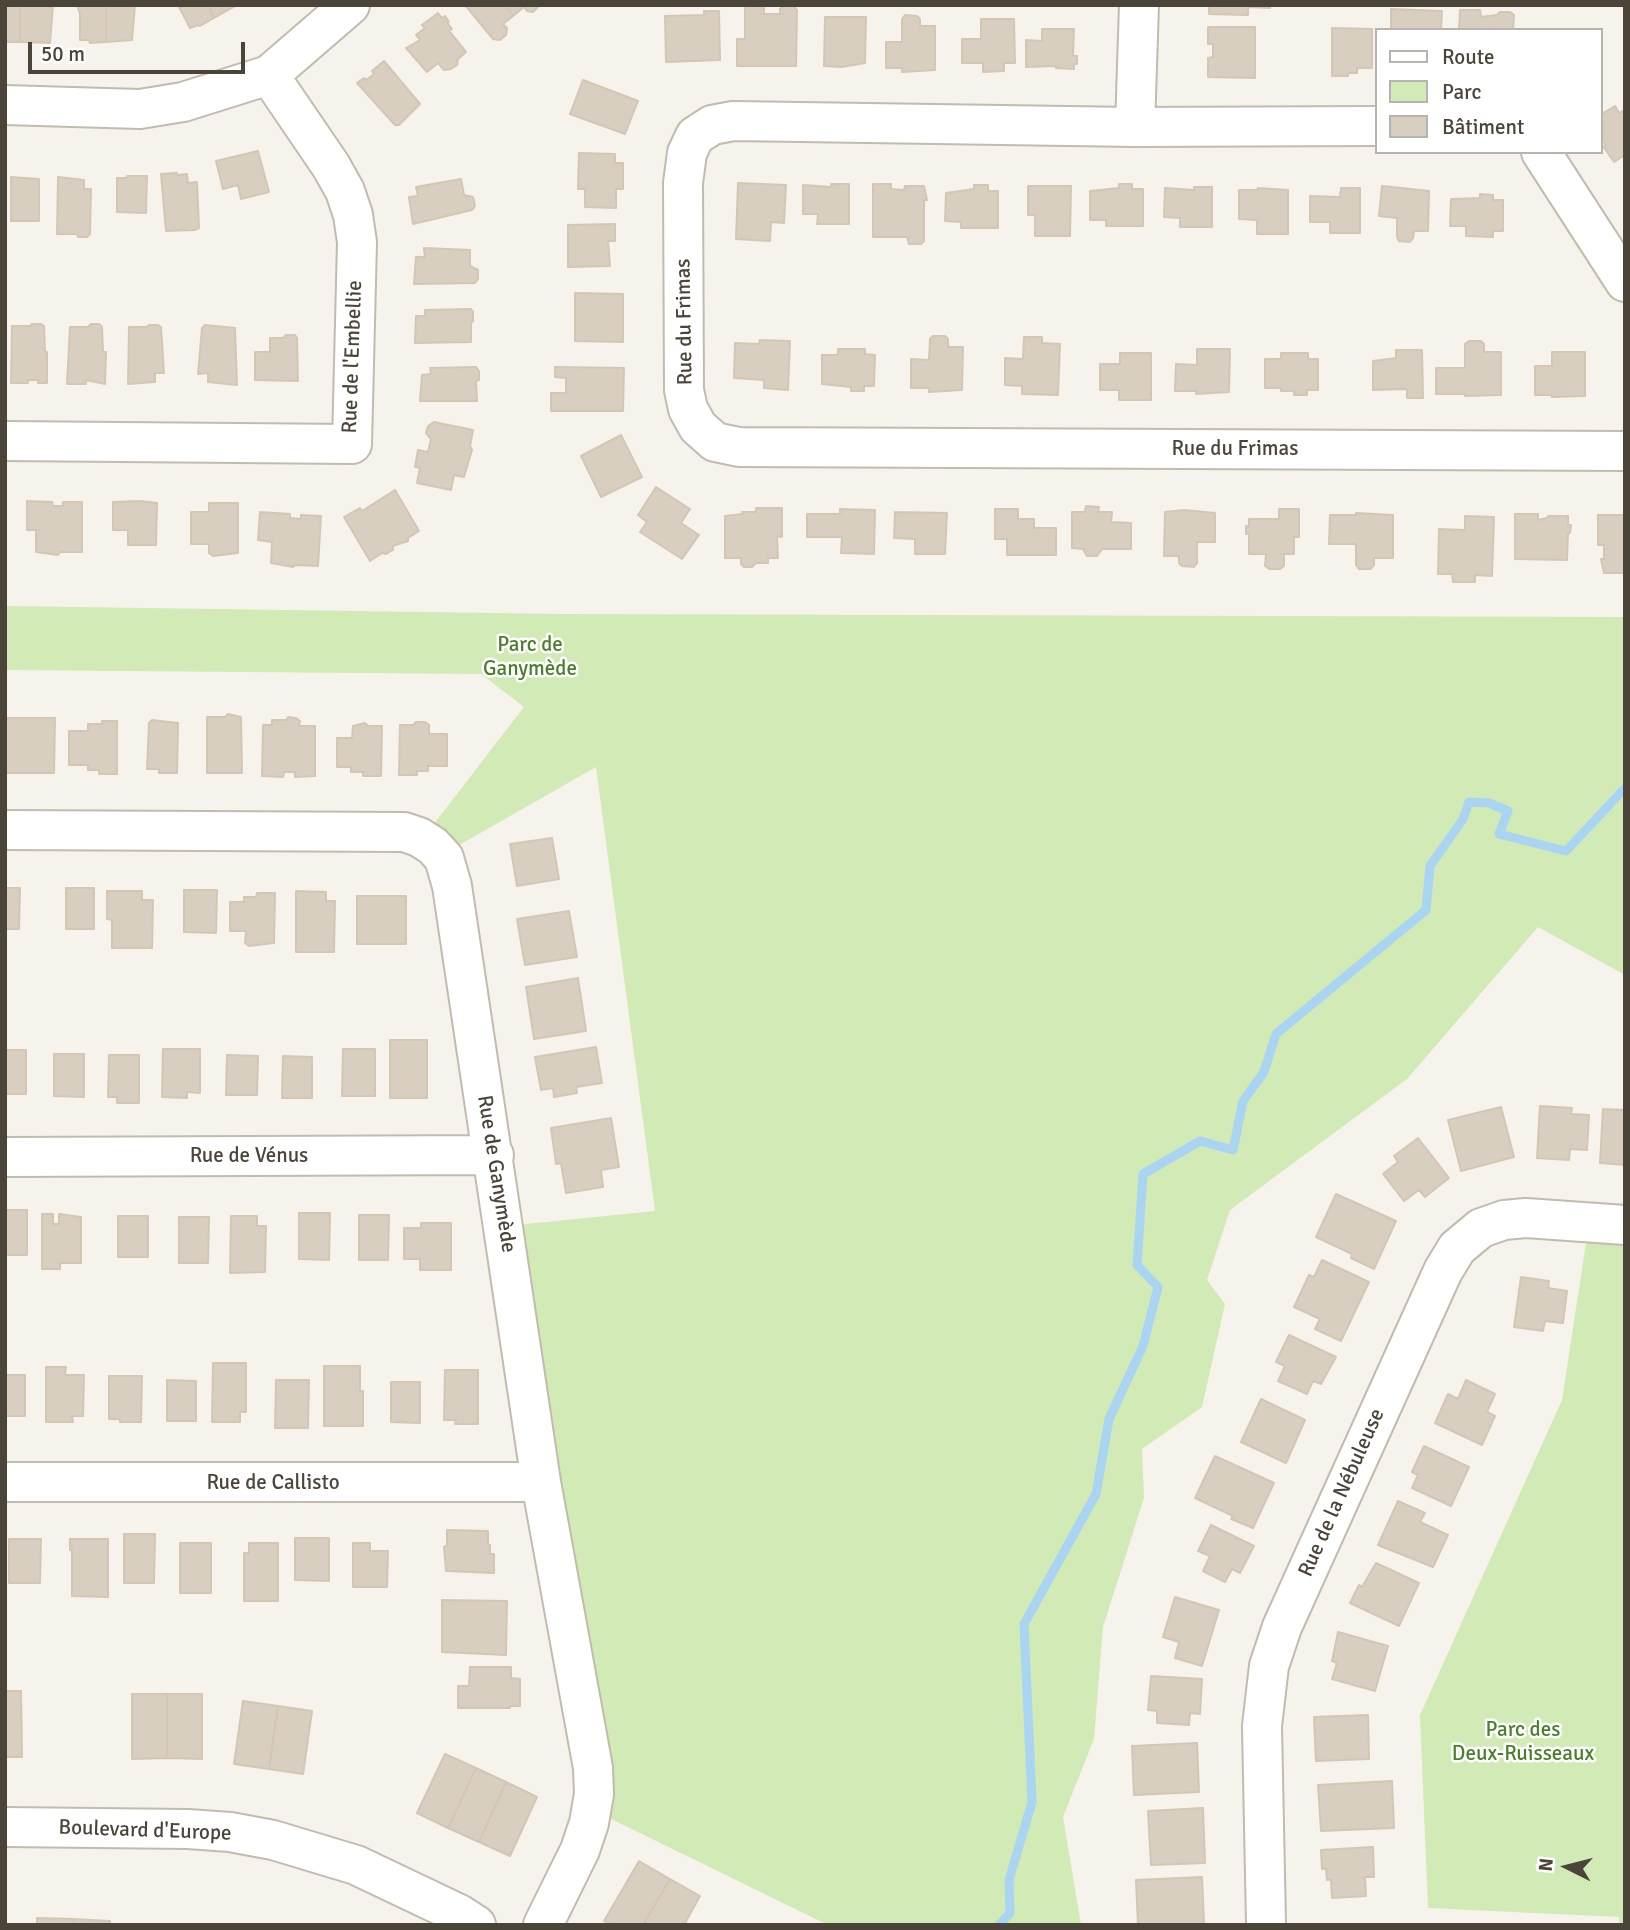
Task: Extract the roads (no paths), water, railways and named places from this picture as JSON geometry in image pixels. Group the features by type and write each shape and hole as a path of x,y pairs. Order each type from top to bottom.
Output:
{"street":[{"path":"5,105 140,109 183,102 269,75 350,5"},
{"path":"1135,127 1139,5"},
{"name":"Rue de l'Embellie","path":"5,441 352,444 357,242 353,215 345,191 331,166 269,75"},
{"name":"Rue du Frimas","path":"1374,126 1135,127 733,121 712,125 695,136 687,153 683,183 684,376 688,409 698,427 715,442 740,447 1625,451"},
{"path":"1542,154 1625,282"},
{"name":"Rue de Ganymède","path":"5,830 404,832 433,846 444,858 449,872 494,1155 541,1482 589,1739 594,1794 589,1823 580,1850 543,1925"},
{"name":"Rue de Vénus","path":"5,1157 494,1155"},
{"name":"Rue de la Nébuleuse","path":"1266,1925 1262,1726 1269,1667 1287,1614 1443,1271 1457,1248 1481,1228 1504,1220 1526,1218 1625,1225"},
{"name":"Rue de Callisto","path":"5,1482 541,1482"},
{"name":"Boulevard d'Europe","path":"5,1827 188,1829 230,1832 273,1840 356,1865 459,1914 476,1925"}],"waterway":[{"path":"999,1925 1010,1913 1009,1880 1032,1802 1024,1624 1096,1494 1109,1419 1143,1346 1158,1287 1137,1265 1143,1174 1200,1141 1233,1150 1243,1101 1264,1072 1276,1034 1426,910 1430,866 1463,819 1469,802 1489,803 1508,811 1499,834 1566,851 1625,788"}],"park label":[{"name":"Parc de Ganymède","path":"530,657"},
{"name":"Parc des Deux-Ruisseaux","path":"1523,1742"}]}
